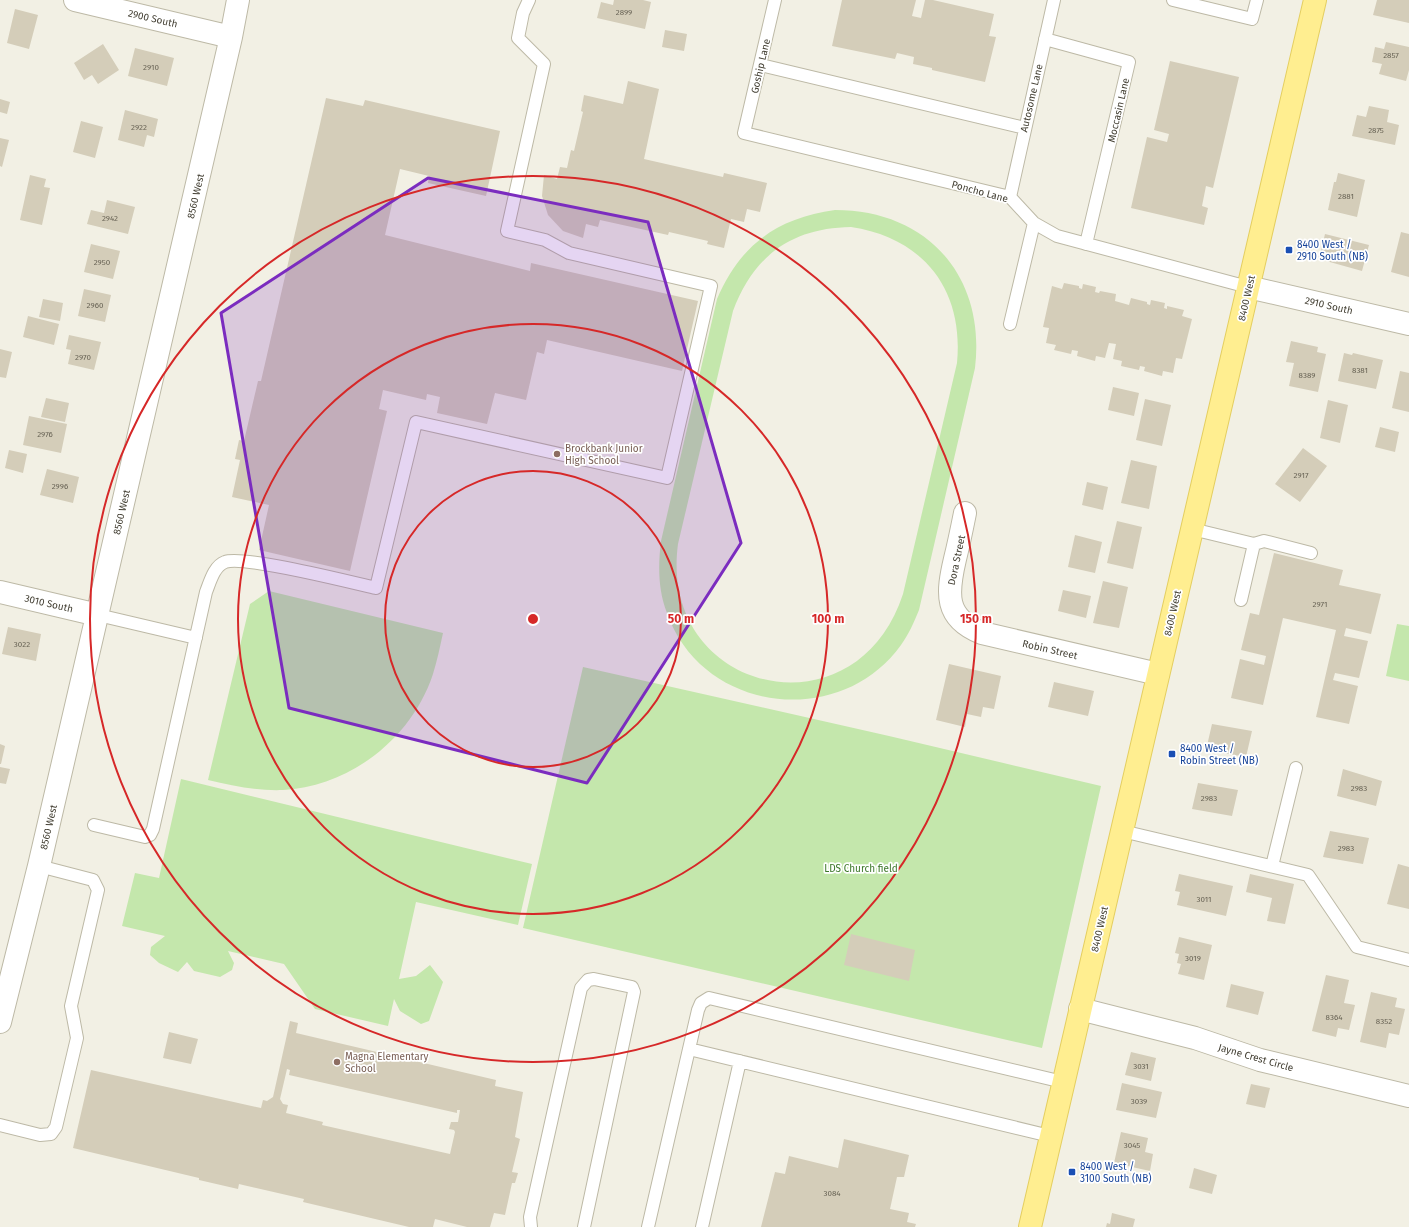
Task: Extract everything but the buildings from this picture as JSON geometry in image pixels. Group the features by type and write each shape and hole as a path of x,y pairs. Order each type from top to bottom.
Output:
{"main road":[{"name":"8400 West","path":"1030,1227 1316,0"}],"street":[{"name":"2900 South","path":"75,0 231,37"},
{"name":"8560 West","path":"0,1022 39,866 98,615 231,37 238,0"},
{"name":"2910 South","path":"1248,287 1409,324"},
{"name":"Dora Street","path":"952,606 949,588 965,513"},
{"name":"3010 South","path":"0,592 98,615"},
{"name":"Robin Street","path":"952,606 963,623 982,633 1158,674"},
{"name":"Jayne Crest Circle","path":"1080,1009 1195,1038 1260,1060 1409,1096"}],"lane":[{"path":"94,825 145,837 150,835 158,814 209,585 214,572 224,562 238,560 259,563 376,588 416,422 667,478 711,286 569,253 545,240 508,231 544,64 518,38 523,13 529,0"},
{"name":"Goship Lane","path":"744,132 761,65 775,0"},
{"name":"Autosome Lane","path":"1010,197 1054,0"},
{"path":"1173,0 1252,18 1257,0"},
{"name":"Moccasin Lane","path":"1045,39 1130,62 1086,244"},
{"path":"761,65 1025,128"},
{"name":"Poncho Lane","path":"744,132 1010,197 1034,223 1058,236 1248,287"},
{"path":"1010,324 1034,223"},
{"path":"1192,529 1254,544 1264,541 1311,552"},
{"path":"1241,600 1254,544"},
{"path":"98,615 196,638"},
{"path":"1272,866 1296,768"},
{"path":"1122,831 1308,875 1357,947 1409,960"},
{"path":"0,1125 40,1135 51,1134 56,1127 77,1038 71,1006 98,890 94,880 39,866"},
{"path":"531,1227 530,1217 581,988 588,980 594,979 632,987 634,992 584,1227"},
{"path":"648,1227 698,1010 701,1003 709,998 1063,1082"},
{"path":"689,1049 1050,1136"},
{"path":"702,1227 740,1061"}],"highlighted area":[{"path":"428,178 648,222 741,543 587,783 289,708 221,313"}],"green space":[{"path":"835,210 868,213 897,222 923,236 944,254 960,278 971,304 976,335 975,368 919,610 906,637 901,645 875,672 844,690 809,699 774,698 740,689 710,672 685,647 667,613 664,604 660,587 660,550 717,299 726,280 737,263 749,249 778,227 814,214","holes":["851,227 877,233 899,243 918,256 934,272 946,291 954,312 957,337 957,363 903,594 879,640 845,668 806,681 765,680 728,664 698,635 680,595 678,544 733,311 752,274 764,260 778,248 793,239 830,229"]},
{"path":"269,591 443,633 433,674 423,697 410,719 394,738 376,754 355,768 332,779 308,786 283,790 246,788 208,780 250,604"},
{"path":"1397,624 1409,626 1409,681 1386,676"},
{"name":"LDS Church field","path":"583,667 889,736 1101,786 1042,1048 523,928"},
{"path":"181,779 532,864 518,925 416,902 399,979 416,976 430,965 443,982 429,1021 421,1024 400,1011 394,999 388,1026 315,1009 284,964 228,951 234,963 232,970 220,977 194,971 187,962 178,972 159,963 150,955 151,947 165,936 122,926 135,873 159,878"}],"place":[{"name":"8400 West / 2910 South (NB)","path":"1289,250"},
{"name":"Brockbank Junior High School","path":"557,454"},
{"name":"8400 West / Robin Street (NB)","path":"1172,754"},
{"name":"Magna Elementary School","path":"337,1062"},
{"name":"8400 West / 3100 South (NB)","path":"1072,1172"}]}
